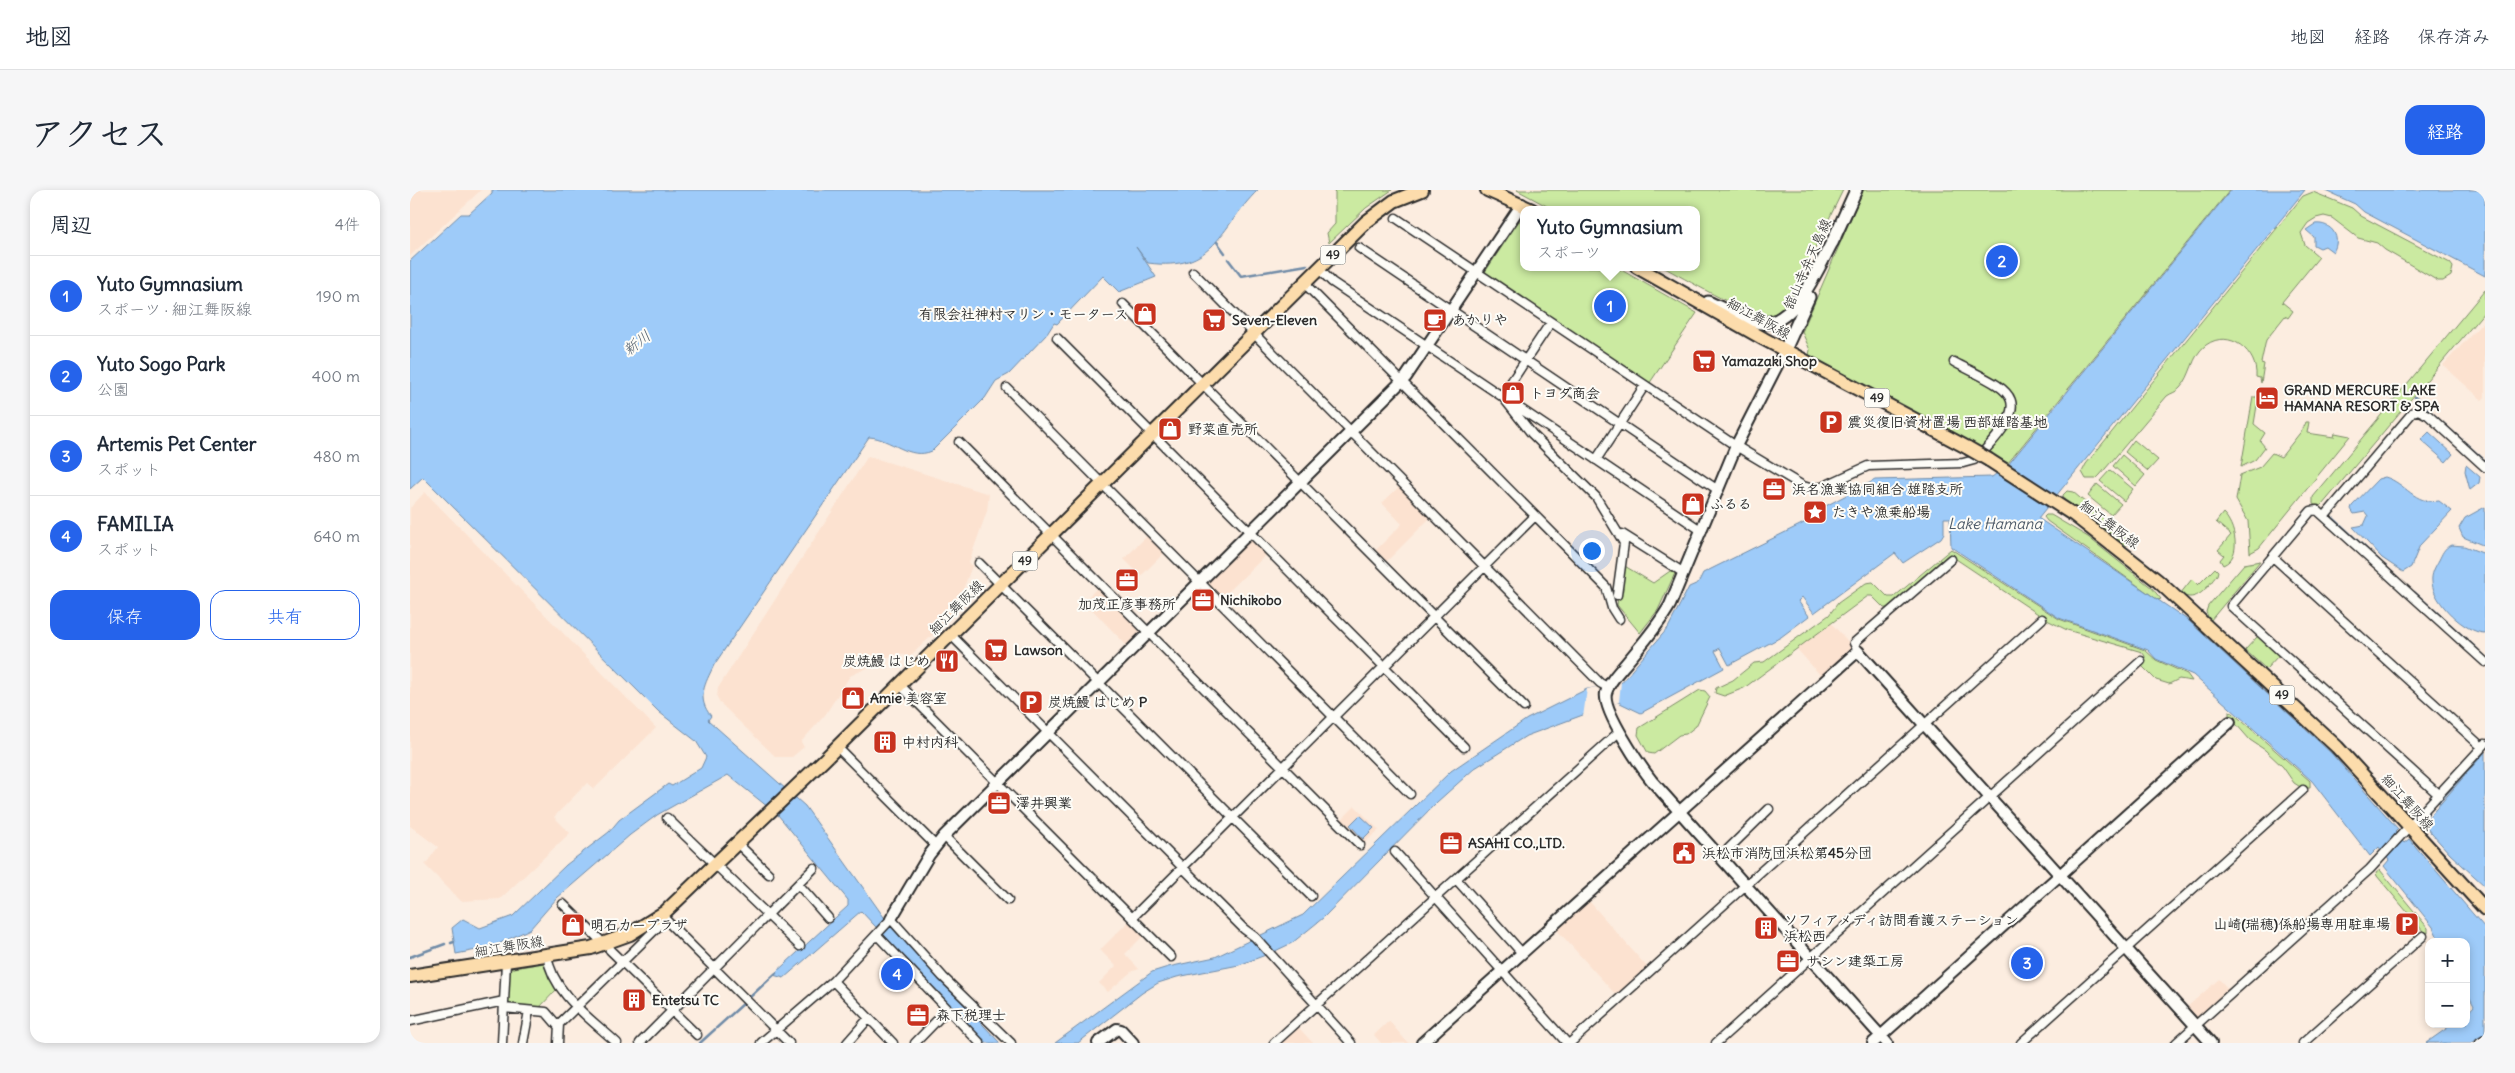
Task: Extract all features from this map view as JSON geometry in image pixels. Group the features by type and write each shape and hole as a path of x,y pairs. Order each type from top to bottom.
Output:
{"main road":[{"name":"細江舞阪線","path":"410,976 606,948 663,918 736,842 837,747 1379,210 1402,197 1422,190"},
{"path":"1487,190 1525,206"},
{"name":"舘山寺弁天島線","path":"1785,350 1856,190"},
{"path":"1681,291 1754,322 1766,323 1778,320 1788,314 1796,305 1835,237"},
{"name":"細江舞阪線","path":"1644,271 1971,454 1990,459 2057,504 2114,546 2172,594 2315,725 2485,909"}],"street":[{"path":"762,1043 833,981 890,921 944,836 1401,382 1520,216"},
{"path":"1396,218 1736,446 1810,488 1822,487 1868,466 1963,463 1971,454"},
{"path":"1359,248 1718,490"},
{"path":"1319,269 1332,282 1702,531"},
{"path":"1193,272 1605,686 1607,706 1642,767 1811,958 1881,1041 2060,875 2230,722"},
{"path":"1304,283 1606,587 1612,608 1619,619"},
{"path":"1123,304 1524,707"},
{"path":"1502,396 1551,322"},
{"path":"1057,338 1464,748"},
{"path":"1605,686 1615,677 1659,622 1684,573 1736,446 1785,350"},
{"path":"1954,362 2003,389 2010,399 2012,408 2011,419 1990,459"},
{"path":"1596,460 1645,385"},
{"path":"1007,388 1410,794"},
{"path":"1502,396 1532,434 1596,497 1620,535 1624,543 1617,595"},
{"path":"2325,516 2413,412 2418,410 2428,415 2485,466"},
{"path":"959,442 1360,845"},
{"path":"2439,795 2231,606 2311,511 2317,510 2485,662"},
{"path":"1132,918 1535,516"},
{"path":"1620,535 1622,534 1633,539 1684,573"},
{"path":"2176,1043 2383,855 2484,745 2273,557"},
{"path":"1951,559 1854,643 1858,651 2211,1043"},
{"path":"979,562 1311,896"},
{"path":"1395,852 1569,1043 2042,619"},
{"path":"950,634 1254,937 1351,1043"},
{"path":"1422,1043 1858,651"},
{"path":"1716,1043 2141,661"},
{"path":"900,685 1171,957"},
{"path":"1274,1043 1620,731"},
{"path":"837,747 936,846"},
{"path":"2022,1043 2302,790"},
{"path":"1720,857 1769,809"},
{"path":"667,818 800,946"},
{"path":"944,836 1008,900"},
{"path":"736,842 769,874"},
{"path":"640,1043 814,868"},
{"path":"1456,879 1522,953"},
{"path":"798,884 828,918"},
{"path":"563,904 697,1035"},
{"path":"558,1026 663,918 789,1043"},
{"path":"890,921 943,977 1011,1043"},
{"path":"878,933 980,1043"},
{"path":"2303,1043 2423,936"},
{"path":"547,955 550,970 558,984 617,1043"},
{"path":"502,1043 506,962"},
{"path":"833,981 893,1043"},
{"path":"410,1022 504,1004 529,1011 546,1012 558,1026 558,1043"},
{"path":"915,1043 948,1009"},
{"path":"523,1043 529,1011"},
{"path":"847,1043 869,1018"},
{"path":"1098,1043 1117,1029 1121,1030 1134,1043"},
{"path":"2480,1043 2485,1040"}],"shaded area":[{"path":"410,190 481,190 410,256"},
{"path":"2485,320 2485,397 2482,400 2443,365"},
{"path":"868,456 989,494 987,511 969,562 972,566 953,616 909,657 899,653 850,676 825,715 801,742 804,747 792,757 776,757 720,703 717,697 718,688"},
{"path":"1401,485 1432,516 1385,563 1374,552 1402,524 1382,503"},
{"path":"425,492 656,728 594,789 587,783 554,817 570,833 500,899 461,901 425,865 438,847 410,826 410,508"},
{"path":"1148,535 1165,552 1141,576 1124,559"},
{"path":"1252,538 1268,553 1221,599 1206,584"},
{"path":"1099,586 1144,631 1128,647 1084,601"},
{"path":"1831,623 1853,647 1821,676 1796,648"},
{"path":"1355,806 1379,830 1363,844 1340,821"},
{"path":"1589,901 1647,967 1616,995 1557,930"},
{"path":"1130,920 1145,934 1125,954 1139,969 1131,972 1108,992 1099,983 1116,966 1100,950"},
{"path":"2219,979 2229,990 2197,1018 2187,1007"},
{"path":"1389,1021 1408,1043 1381,1043 1374,1035"},
{"path":"1298,1027 1313,1043 1281,1043"}],"green space":[{"path":"1333,190 1392,190 1366,208 1329,243 1327,233 1335,224 1335,192"},
{"path":"1517,190 1843,190 1789,301 1778,312 1767,315 1754,313 1742,308 1670,271 1700,271 1700,206 1547,206"},
{"path":"1863,190 2230,190 2008,463 1809,355 1810,350 1802,332"},
{"path":"2313,192 2352,208 2361,216 2450,263 2453,267 2451,276 2443,281 2438,281 2385,250 2377,243 2358,238 2332,218 2324,216 2316,218 2308,223 2301,233 2305,245 2319,257 2282,302 2293,311 2288,318 2285,316 2266,340 2261,363 2264,364 2261,383 2260,378 2256,377 2252,359 2241,345 2224,339 2215,340 2206,345 2197,355 2187,378 2180,388 2167,396 2100,475 2096,479 2086,479 2082,472 2086,464 2303,196"},
{"path":"1520,221 1520,271 1623,271 1697,313 1649,384 1486,275 1485,272"},
{"path":"2485,290 2485,311 2322,505 2319,507 2313,504 2313,497"},
{"path":"2258,392 2254,424 2265,433 2260,441 2265,447 2255,460 2241,467 2253,397 2257,397"},
{"path":"2306,422 2309,422 2307,433 2334,437 2335,433 2350,436 2259,548 2250,553 2248,521 2236,500 2240,475 2260,467 2272,453 2281,457 2303,429"},
{"path":"2134,440 2158,460 2148,471 2125,452"},
{"path":"2122,455 2145,475 2136,486 2113,466"},
{"path":"2110,470 2133,489 2124,501 2100,481"},
{"path":"2097,484 2121,504 2111,515 2088,496"},
{"path":"2067,491 2073,492 2128,539 2127,545 2123,545 2065,503 2063,495"},
{"path":"2223,513 2234,532 2235,548 2229,561 2223,565 2220,560 2224,555 2218,550 2231,535 2216,522"},
{"path":"2051,515 2088,537 2152,588 2161,599 2158,600 2047,521 2044,517"},
{"path":"1951,549 2059,619 2145,650 2156,660 2187,674 2192,681 2179,679 2169,684 2156,680 2142,666 2145,656 2142,652 2067,630 2047,620 1953,557 1891,608 1884,608 1872,596 1868,596 1744,688 1724,696 1715,693 1716,688 1733,680 1754,663 1764,662 1829,615 1838,603 1866,583 1873,582 1888,597 1894,597"},
{"path":"2260,561 2210,621 2206,612 2208,606 2244,564"},
{"path":"1623,565 1653,583 1673,569 1676,571 1658,610 1640,633 1617,605"},
{"path":"2215,568 2218,571 2217,575 2197,596 2186,597 2180,594 2192,579 2198,585"},
{"path":"2258,636 2279,655 2266,669 2245,650"},
{"path":"1700,690 1705,691 1710,697 1696,726 1686,734 1679,735 1654,754 1648,753 1638,735 1639,728"},
{"path":"2229,712 2233,713 2310,781 2310,788 2302,788 2294,783 2283,767 2265,750 2250,740 2229,716"},
{"path":"2380,870 2428,928 2428,933 2423,931 2377,876 2376,873"},
{"path":"544,963 557,989 538,1009 507,1006 508,969"}],"water":[{"name":"新川","path":"492,190 1258,190 1214,244 1202,254 1188,261 1171,264 1148,263 1136,247 1156,277 1119,292 1103,276 1057,324 1054,323 1047,334 1009,374 996,381 985,398 932,451 916,453 877,438 869,437 714,665 705,685 704,703 711,716 708,720 805,806 891,927 1000,1043 984,1043 861,911 784,978 773,975 848,906 848,900 778,815 728,775 657,815 630,835 557,898 530,929 492,947 456,954 452,928 463,919 480,928 513,916 566,865 609,832 619,820 668,784 672,786 701,768 706,757 696,741 659,712 423,477 410,489 410,261 461,214 469,214 492,193"},
{"name":"Lake Hamana","path":"2231,190 2305,190 2038,518 2189,621 2331,753 2398,829 2395,832 2404,843 2409,839 2485,928 2485,1035 2471,1043 2426,1043 2447,1028 2470,1028 2470,1010 2474,1006 2470,998 2470,938 2438,938 2433,927 2384,866 2389,860 2379,847 2370,856 2312,781 2193,675 2156,659 2148,650 2059,618 1951,547 1950,518 1944,518 1944,533 1941,538 1903,563 1895,553 1814,613 1802,597 1798,601 1809,616 1781,637 1729,665 1720,648 1715,651 1724,668 1641,713 1618,702 1526,736 1475,768 1437,802 1323,918 1292,943 1239,965 1177,977 1158,983 1142,993 1078,1043 1055,1043 1152,972 1215,957 1303,915 1451,771 1527,719 1587,689 1620,684 1668,628 1689,587 1698,583 1703,573 1814,518 1820,509 1875,480 1992,477 2008,465"},
{"path":"2324,190 2485,190 2485,276 2364,212 2355,204"},
{"path":"2315,224 2331,228 2334,232 2336,247 2333,252 2325,246 2320,248 2314,245 2314,237 2306,230"},
{"path":"2429,432 2453,454 2446,462 2421,440"},
{"path":"2466,465 2480,477 2479,483 2470,490 2465,471"},
{"path":"2385,477 2399,484 2416,497 2423,500 2439,501 2452,511 2420,545 2411,567 2403,572 2382,558 2353,527 2364,525 2368,516 2365,512 2354,514 2351,509 2352,506 2378,479"},
{"path":"2485,507 2485,546 2463,537 2459,528 2465,518"},
{"path":"2451,545 2464,546 2485,554 2485,633 2468,628 2451,615 2434,590 2432,579 2434,571 2443,551"},
{"path":"2485,752 2485,886 2450,854 2423,824"},
{"path":"1360,815 1374,828 1363,839 1350,825"}],"pier":[{"path":"1631,671 1621,682 1619,702 1583,717 1587,689 1619,682 1626,673"}],"waterway":[{"path":"1217,242 1225,253"},
{"path":"1228,259 1241,276 1307,265"},
{"path":"2415,397 2420,402"},
{"path":"2425,407 2485,461"},
{"path":"2333,518 2398,578"},
{"path":"2414,592 2478,650"},
{"path":"2481,653 2485,657"},
{"path":"2439,802 2481,755"},
{"path":"2420,823 2429,812"},
{"path":"410,957 445,944"},
{"path":"749,998 776,973"},
{"path":"700,1043 744,1003"}],"place":[{"name":"Yuto Sogo Park","path":"2002,261"},
{"name":"Yuto Gymnasium","path":"1610,306"},
{"name":"有限会社神村マリン・モータース","path":"1145,314"},
{"name":"Seven-Eleven","path":"1214,320"},
{"name":"あかりや","path":"1435,320"},
{"name":"Yamazaki Shop","path":"1704,361"},
{"name":"トヨダ商会","path":"1513,393"},
{"name":"GRAND MERCURE LAKE HAMANA RESORT & SPA","path":"2267,398"},
{"name":"震災復旧資材置場 西部雄踏基地","path":"1831,422"},
{"name":"野菜直売所","path":"1170,429"},
{"name":"浜名漁業協同組合 雄踏支所","path":"1774,489"},
{"name":"ふるる","path":"1693,504"},
{"name":"たきや漁乗船場","path":"1815,512"},
{"name":"加茂正彦事務所","path":"1127,580"},
{"name":"Nichikobo","path":"1203,600"},
{"name":"Lawson","path":"996,650"},
{"name":"炭焼鰻 はじめ","path":"947,661"},
{"name":"Amie 美容室","path":"853,698"},
{"name":"炭焼鰻 はじめ P","path":"1031,702"},
{"name":"中村内科","path":"885,742"},
{"name":"澤井興業","path":"999,803"},
{"name":"ASAHI CO.,LTD.","path":"1451,843"},
{"name":"浜松市消防団浜松第45分団","path":"1684,853"},
{"name":"山崎(瑞穂)係船場専用駐車場","path":"2407,924"},
{"name":"明石カープラザ","path":"573,925"},
{"name":"ソフィアメディ訪問看護ステーション 浜松西","path":"1766,928"},
{"name":"サシン建築工房","path":"1788,961"},
{"name":"Artemis Pet Center","path":"2027,963"},
{"name":"FAMILIA","path":"897,974"},
{"name":"Entetsu TC","path":"634,1000"},
{"name":"森下税理士","path":"918,1015"}]}
